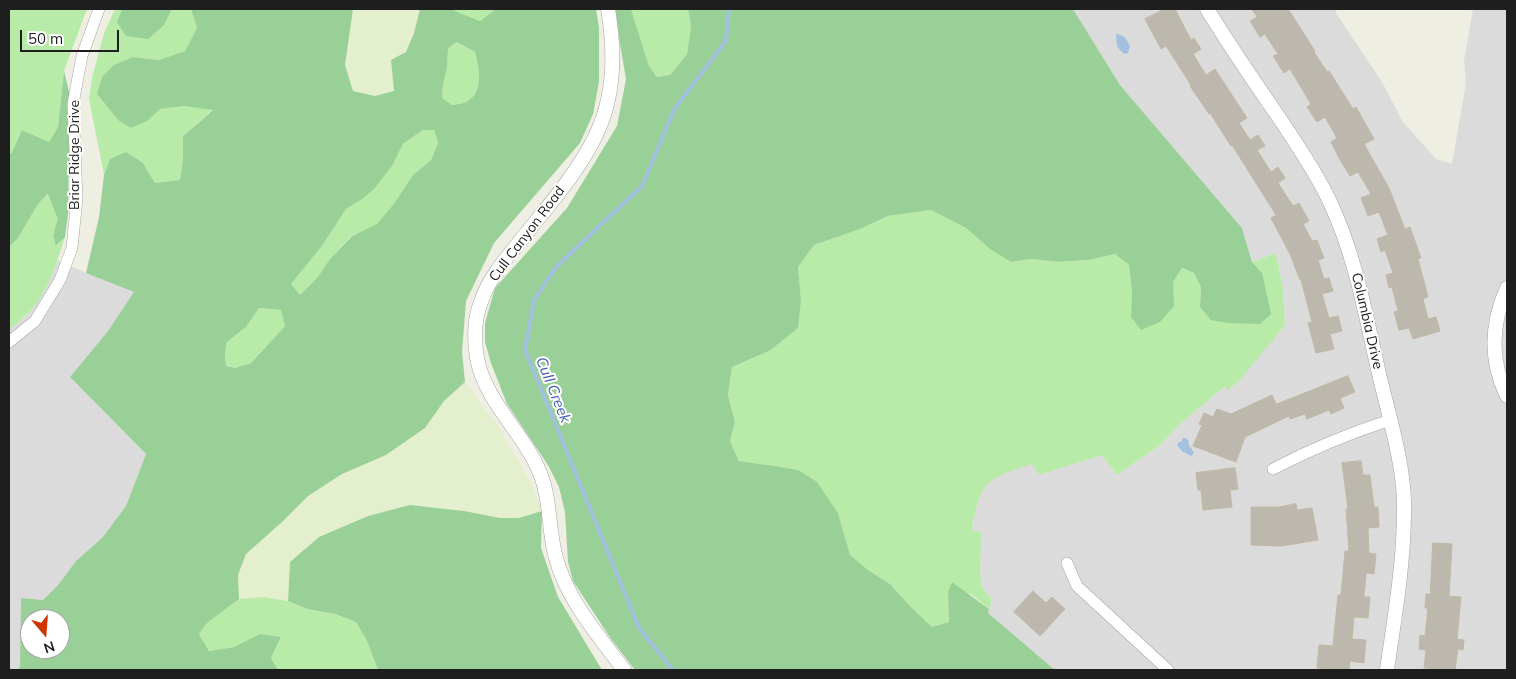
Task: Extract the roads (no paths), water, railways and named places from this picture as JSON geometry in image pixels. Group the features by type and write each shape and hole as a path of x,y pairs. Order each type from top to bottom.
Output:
{"street":[{"name":"Briar Ridge Drive","path":"9,342 35,321 60,280 72,248 77,198 73,104 82,56 99,9"},
{"name":"Cull Canyon Road","path":"608,9 612,71 605,111 597,134 570,178 497,270 480,302 476,319 476,348 479,365 486,384 530,453 541,475 556,559 566,584 587,619 624,670"},
{"name":"Columbia Drive","path":"1207,9 1321,184 1342,229 1354,266 1390,420 1404,498 1402,566 1387,670"},
{"path":"1507,288 1496,318 1495,336 1497,365 1507,396"},
{"path":"1273,469 1341,436 1390,420"},
{"path":"1067,563 1077,586 1168,670"}],"water":[{"path":"1116,34 1125,37 1130,46 1128,53 1124,54 1119,49"},
{"path":"1183,438 1188,440 1194,453 1191,456 1182,451 1177,445"}],"waterway":[{"name":"Cull Creek","path":"673,670 639,628 525,350 534,300 556,267 642,186 675,108 726,41 729,9"}]}
